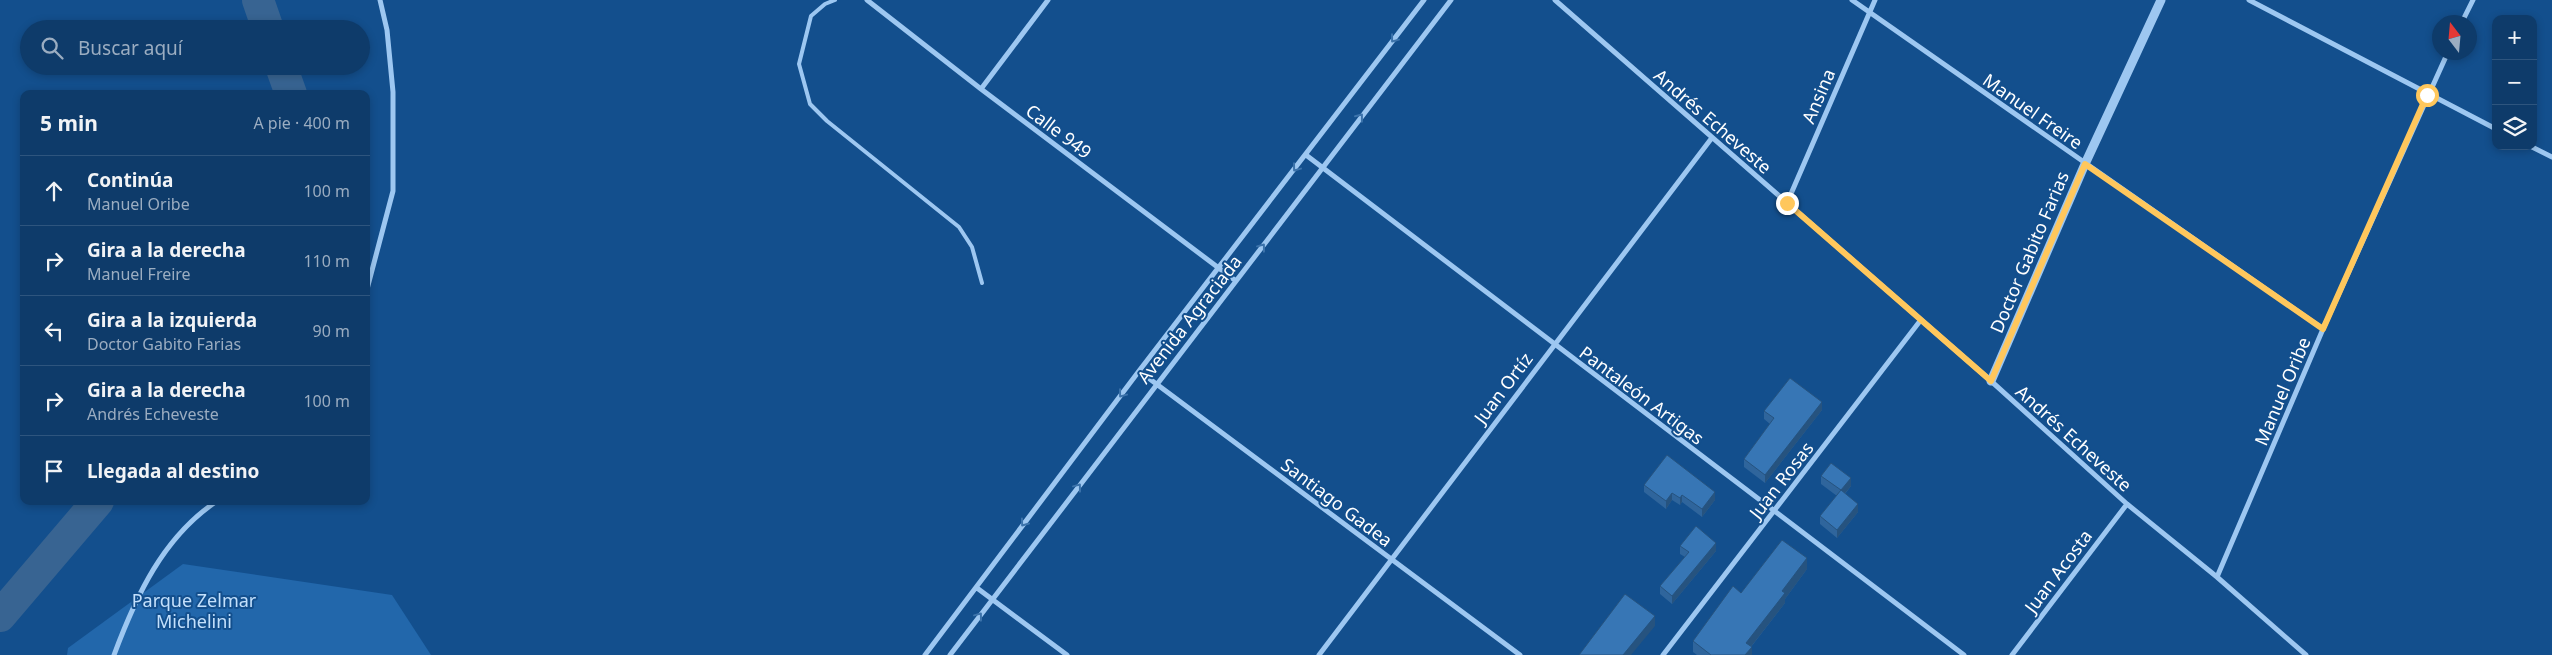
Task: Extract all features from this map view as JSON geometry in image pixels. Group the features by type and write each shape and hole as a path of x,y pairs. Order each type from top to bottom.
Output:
{"street":[{"path":"370,278 393,191 393,92 387,30 380,0"},
{"name":"Calle 949","path":"867,0 980,89 1236,281"},
{"path":"980,89 1048,0"},
{"name":"Avenida Agraciada","path":"925,655 1139,370 1220,269 1424,0"},
{"name":"Avenida Agraciada","path":"950,655 1451,0"},
{"name":"Andrés Echeveste","path":"1555,0 1711,139 1991,381 2127,504 2217,577 2306,655"},
{"name":"Manuel Freire","path":"1852,0 2323,329"},
{"name":"Ansina","path":"1787,203 1875,0"},
{"name":"Doctor Gabito Farias","path":"1991,381 2085,164 2161,0"},
{"path":"2249,0 2427,95 2492,127"},
{"path":"2466,15 2473,0"},
{"name":"Manuel Oribe","path":"2217,577 2323,329 2444,60"},
{"name":"Juan Ortíz","path":"1319,655 1711,139"},
{"path":"2537,150 2552,157"},
{"name":"Pantaleón Artigas","path":"1306,155 1553,345 1964,655"},
{"name":"Juan Rosas","path":"1663,655 1920,321"},
{"name":"Santiago Gadea","path":"1139,370 1520,655"},
{"name":"Juan Acosta","path":"2012,655 2127,504"},
{"path":"114,655 130,610 170,542 212,505"},
{"path":"977,588 1067,655"}],"lane":[{"path":"835,0 825,4 811,16 799,64 810,104 827,121 959,227 972,247 982,283"}],"green space":[{"name":"Parque Zelmar Michelini","path":"183,564 392,595 431,655 67,655 68,648"}],"building":[{"path":"1790,378 1822,402 1765,475 1744,459 1774,418 1764,411"},
{"path":"1667,455 1715,492 1702,509 1682,495 1680,498 1672,493 1666,501 1644,485"},
{"path":"1831,463 1851,478 1841,490 1821,476"},
{"path":"1841,490 1858,504 1837,530 1820,516"},
{"path":"1696,526 1716,543 1672,596 1660,586 1689,552 1680,546"},
{"path":"1782,540 1807,558 1782,591 1785,593 1746,643 1752,647 1745,655 1711,655 1693,641 1733,586 1741,593"},
{"path":"1625,594 1655,616 1623,655 1579,655"}],"waterway":[{"path":"258,0 265,20"},
{"path":"284,75 290,90"},
{"path":"0,616 95,505"}],"route":[{"path":"1787,203 1991,381 2085,164 2323,329 2427,95"}]}
